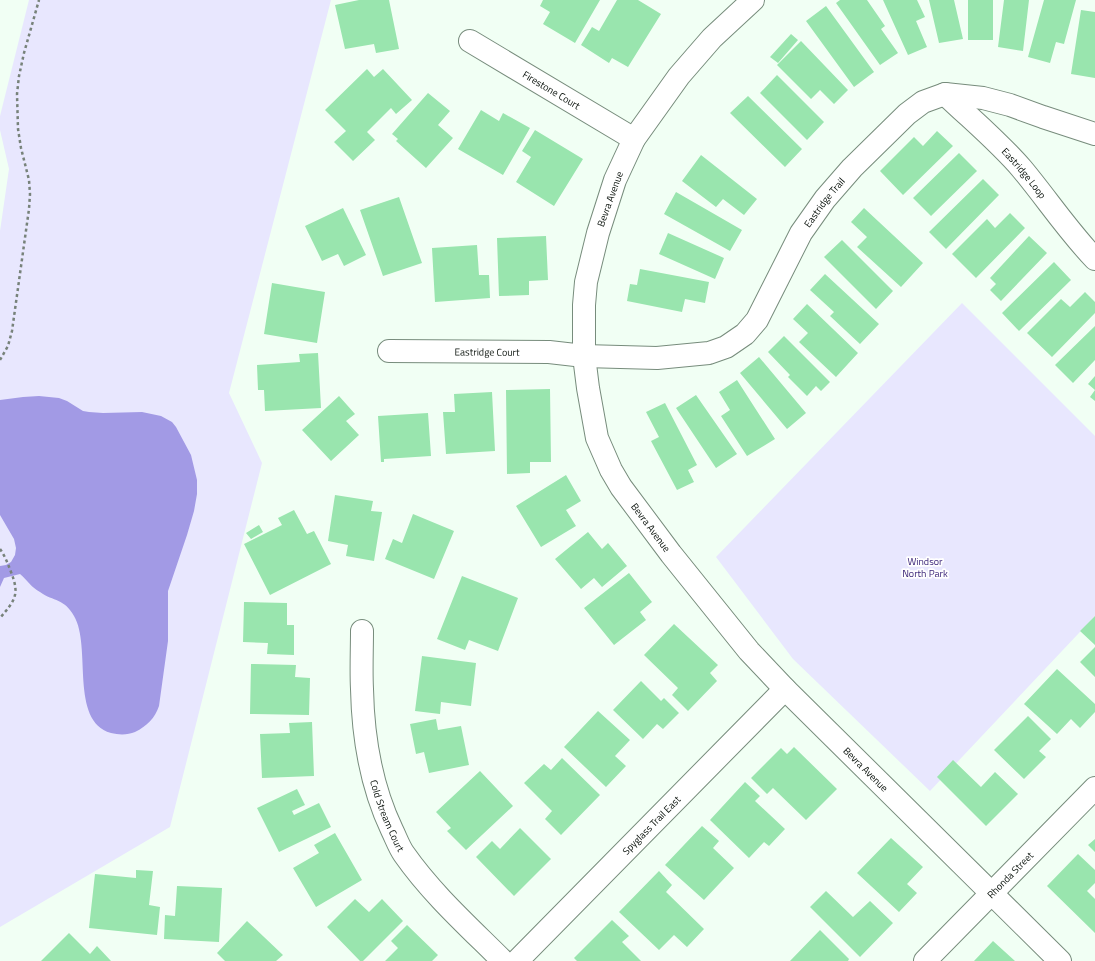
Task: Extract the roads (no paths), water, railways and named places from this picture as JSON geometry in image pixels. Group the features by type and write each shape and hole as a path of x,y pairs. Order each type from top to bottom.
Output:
{"street":[{"name":"Bevra Avenue","path":"753,0 712,38 679,76 634,139 605,210 586,282 584,305 584,356 597,438 611,470 621,487 671,554 749,651 785,689 1060,961"},
{"name":"Firestone Court","path":"470,41 634,139"},
{"name":"Eastridge Trail","path":"584,356 657,358 709,354 726,347 745,334 757,320 801,233 825,199 852,168 906,114 923,102 945,94 983,98 1010,105 1095,134"},
{"name":"Eastridge Loop","path":"945,94 1004,150 1022,170 1070,232 1095,260"},
{"name":"Eastridge Court","path":"389,351 549,352 584,356"},
{"name":"Cold Stream Court","path":"362,631 362,688 365,735 373,780 385,815 403,853 420,875 441,899 503,961"},
{"name":"Spyglass Trail East","path":"517,961 785,689"},
{"name":"Rhonda Street","path":"925,961 1095,788"}],"park label":[{"name":"Windsor North Park","path":"925,566"}]}
